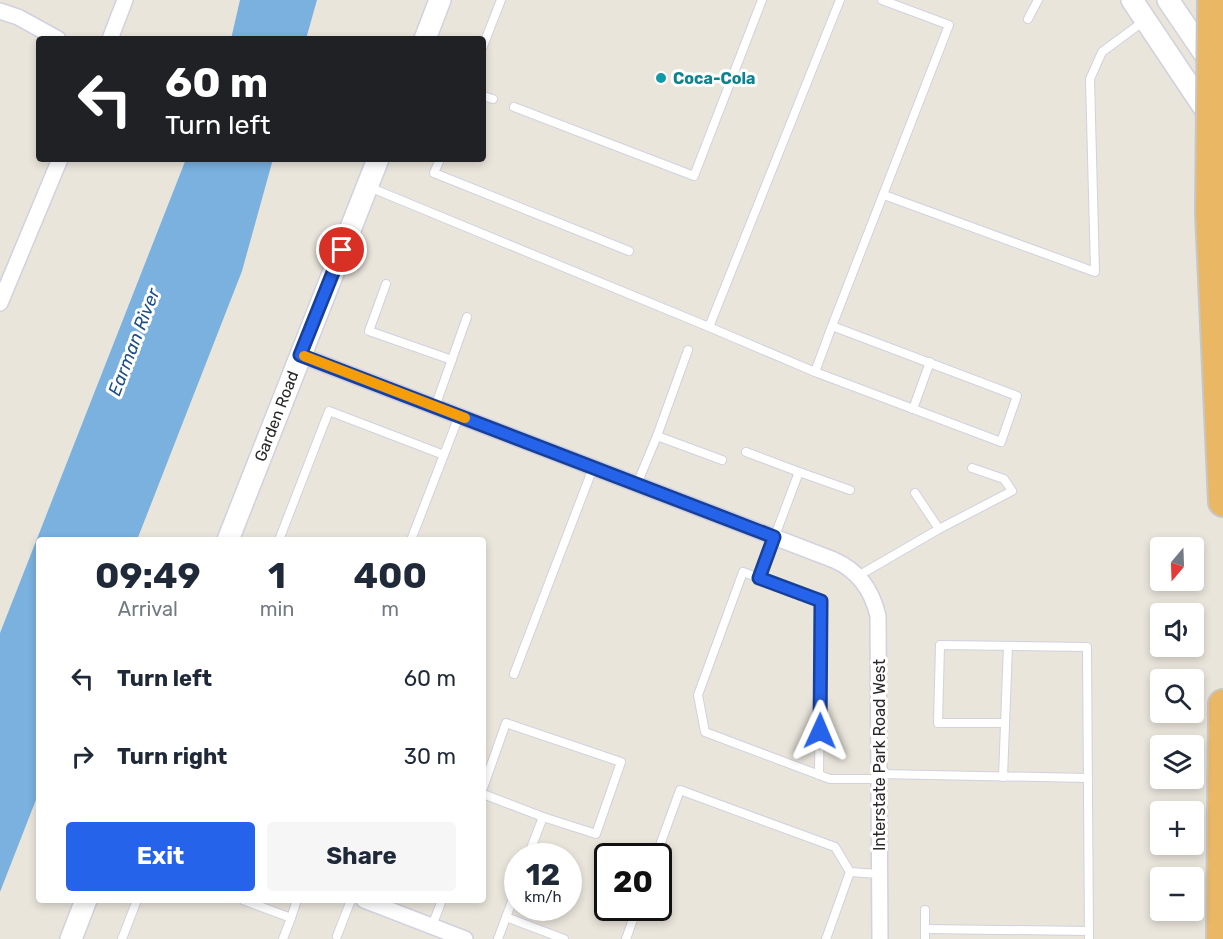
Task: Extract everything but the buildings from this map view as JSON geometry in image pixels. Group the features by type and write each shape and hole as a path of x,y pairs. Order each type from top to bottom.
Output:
{"highway":[{"path":"1212,0 1210,213 1223,502"},
{"path":"1221,939 1223,704"}],"street":[{"path":"111,36 126,0"},
{"path":"426,36 440,0"},
{"path":"1131,0 1223,136"},
{"path":"1168,0 1223,81"},
{"path":"0,11 18,17 53,36"},
{"path":"0,303 59,162"},
{"name":"Garden Road","path":"229,537 377,162"},
{"path":"300,355 774,537 843,565 858,576"},
{"name":"Interstate Park Road West","path":"858,576 871,594 878,616 880,939"},
{"path":"71,939 85,903"},
{"path":"372,903 465,939"}],"lane":[{"path":"486,38 501,0"},
{"path":"514,107 694,176 762,0"},
{"path":"709,327 840,0"},
{"path":"815,372 948,25 882,0"},
{"path":"1028,19 1038,0"},
{"path":"884,195 1095,272 1090,79 1102,52 1145,20"},
{"path":"486,97 493,99"},
{"path":"439,162 434,173 629,251"},
{"path":"367,186 815,372 1001,442 1017,396 832,326"},
{"path":"386,284 369,331 452,360"},
{"path":"435,407 468,317"},
{"path":"637,484 688,350"},
{"path":"913,409 930,362"},
{"path":"280,537 329,411 444,455"},
{"path":"412,537 459,416"},
{"path":"657,436 722,460"},
{"path":"746,452 850,490"},
{"path":"514,674 593,468"},
{"path":"858,576 939,529 1012,491 1004,479 972,468"},
{"path":"759,578 799,472"},
{"path":"915,493 939,529"},
{"path":"819,775 821,601 743,572 698,694 705,732 819,775 830,779 879,777 1088,778"},
{"path":"925,929 1089,935 1087,647 940,645 938,723 1005,723"},
{"path":"1003,777 1008,646"},
{"path":"486,780 506,723 621,762 596,834 486,795"},
{"path":"661,843 680,790 835,847 850,872"},
{"path":"533,843 543,817"},
{"path":"850,872 879,874"},
{"path":"826,939 850,872"},
{"path":"122,939 136,903"},
{"path":"251,903 291,918"},
{"path":"283,939 296,903"},
{"path":"346,939 337,937 350,903"},
{"path":"432,926 441,903"},
{"path":"925,939 926,910"},
{"path":"498,939 505,921"},
{"path":"517,921 564,939"},
{"path":"629,938 634,921"}],"water":[{"path":"240,0 317,0 307,36 232,36"},
{"name":"Earman River","path":"185,162 272,162 242,271 138,537 38,537"},
{"path":"36,541 36,800 0,892 0,633"}],"slow traffic":[{"path":"304,356 465,418"}],"place":[{"name":"Coca-Cola","path":"661,78"}],"route":[{"path":"342,250 300,355 774,537 759,578 821,601 820,731"}]}
